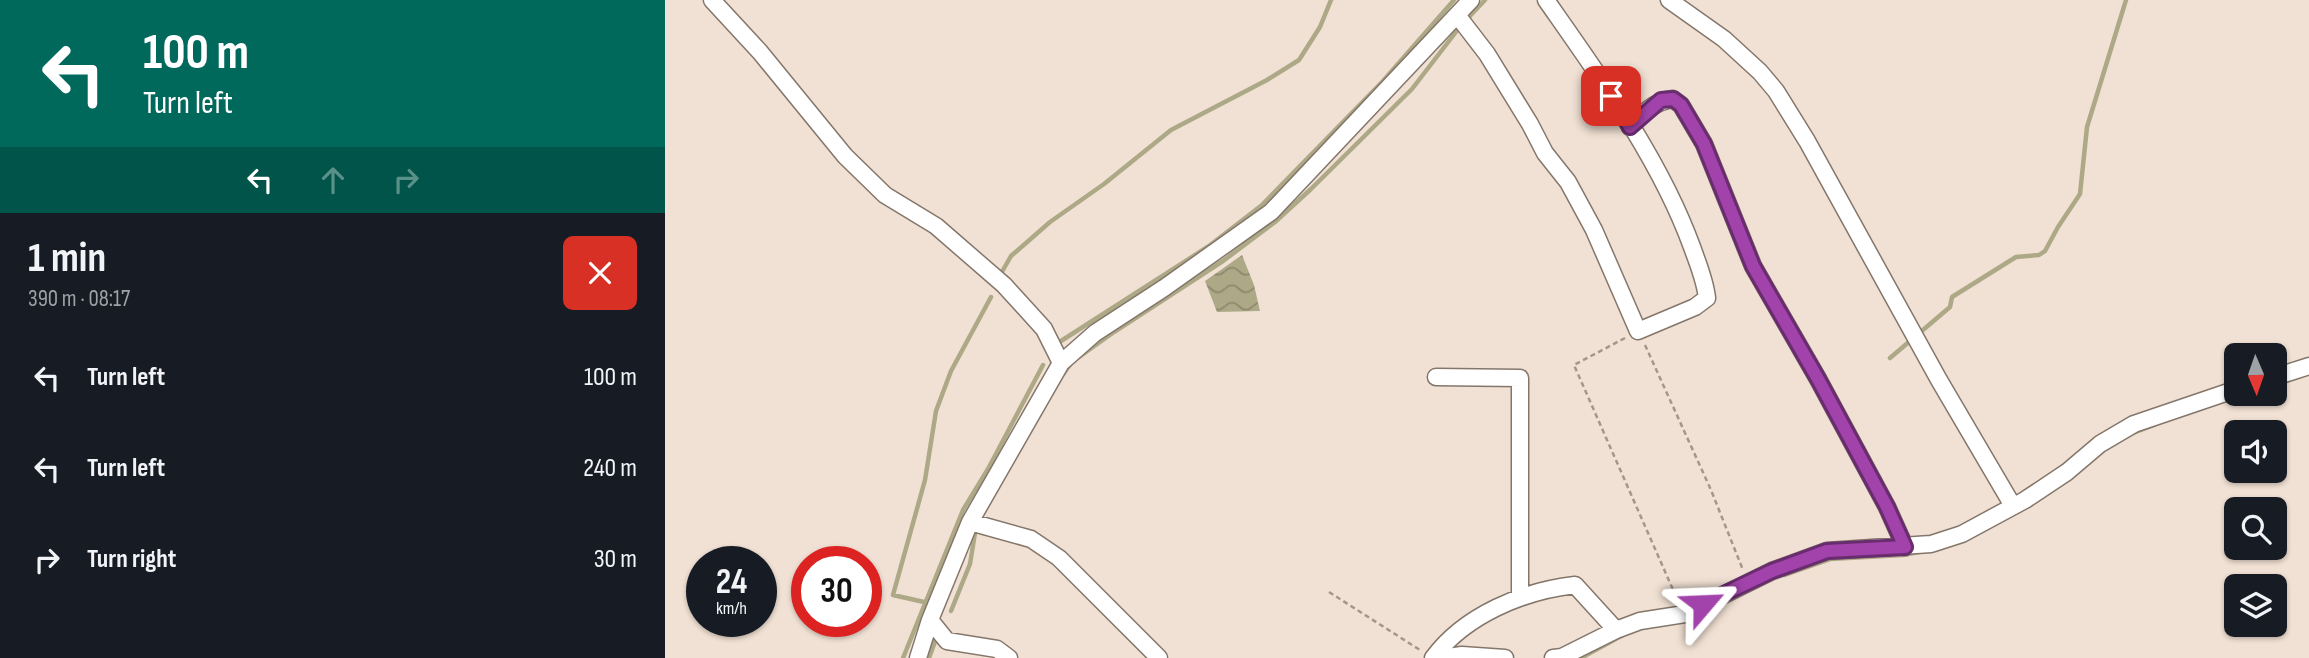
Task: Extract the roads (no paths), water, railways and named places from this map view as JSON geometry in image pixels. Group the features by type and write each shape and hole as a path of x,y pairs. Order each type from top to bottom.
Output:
{"street":[{"path":"712,0 760,52 845,156 885,195 936,226 1004,285 1044,329 1061,363"},
{"path":"918,658 930,620 970,522 1061,363 1095,333 1271,212 1471,0"},
{"path":"1457,15 1487,54 1545,153 1568,182 1594,230 1638,331 1695,307 1707,298 1705,284 1685,229 1656,167 1546,0"},
{"path":"1669,0 1724,39 1760,72 1776,91 1807,141 1939,380 2013,506"},
{"path":"1630,127 1661,100 1673,99 1681,105 1704,144 1753,266 1818,379 1887,507 1905,547"},
{"path":"2287,373 2309,366"},
{"path":"1436,377 1520,378 1520,597"},
{"path":"1553,658 1580,650 1616,630 1640,621 1685,614 1772,571 1827,551 1931,544 1962,534 2067,472 2100,444 2134,424 2224,394"},
{"path":"970,522 1031,539 1059,558 1159,658"},
{"path":"1428,655 1467,625 1520,597 1557,587 1575,586 1616,630"},
{"path":"930,620 947,641 997,649 1009,658"},
{"path":"1441,658 1462,655 1505,658"}],"water":[{"path":"1242,255 1254,285 1260,311 1217,312 1205,281"}],"waterway":[{"path":"999,277 1011,256 1050,222 1104,184 1171,130 1267,80 1299,60 1320,27 1331,0"},
{"path":"1061,341 1209,246 1262,205 1383,81 1454,0"},
{"path":"1468,18 1485,0"},
{"path":"1890,358 1950,307 1952,297 2016,257 2039,255 2045,251 2080,194 2087,127 2126,0"},
{"path":"1061,377 1072,362 1223,261 1275,222 1412,89 1459,28"},
{"path":"924,602 893,595 925,480 936,411 951,371 991,297"},
{"path":"903,658 963,510 1043,365"},
{"path":"2133,433 2154,425"},
{"path":"951,611 970,564 975,533"},
{"path":"1784,575 1830,559 1919,552"},
{"path":"1581,658 1623,635"},
{"path":"929,658 937,636"}]}
